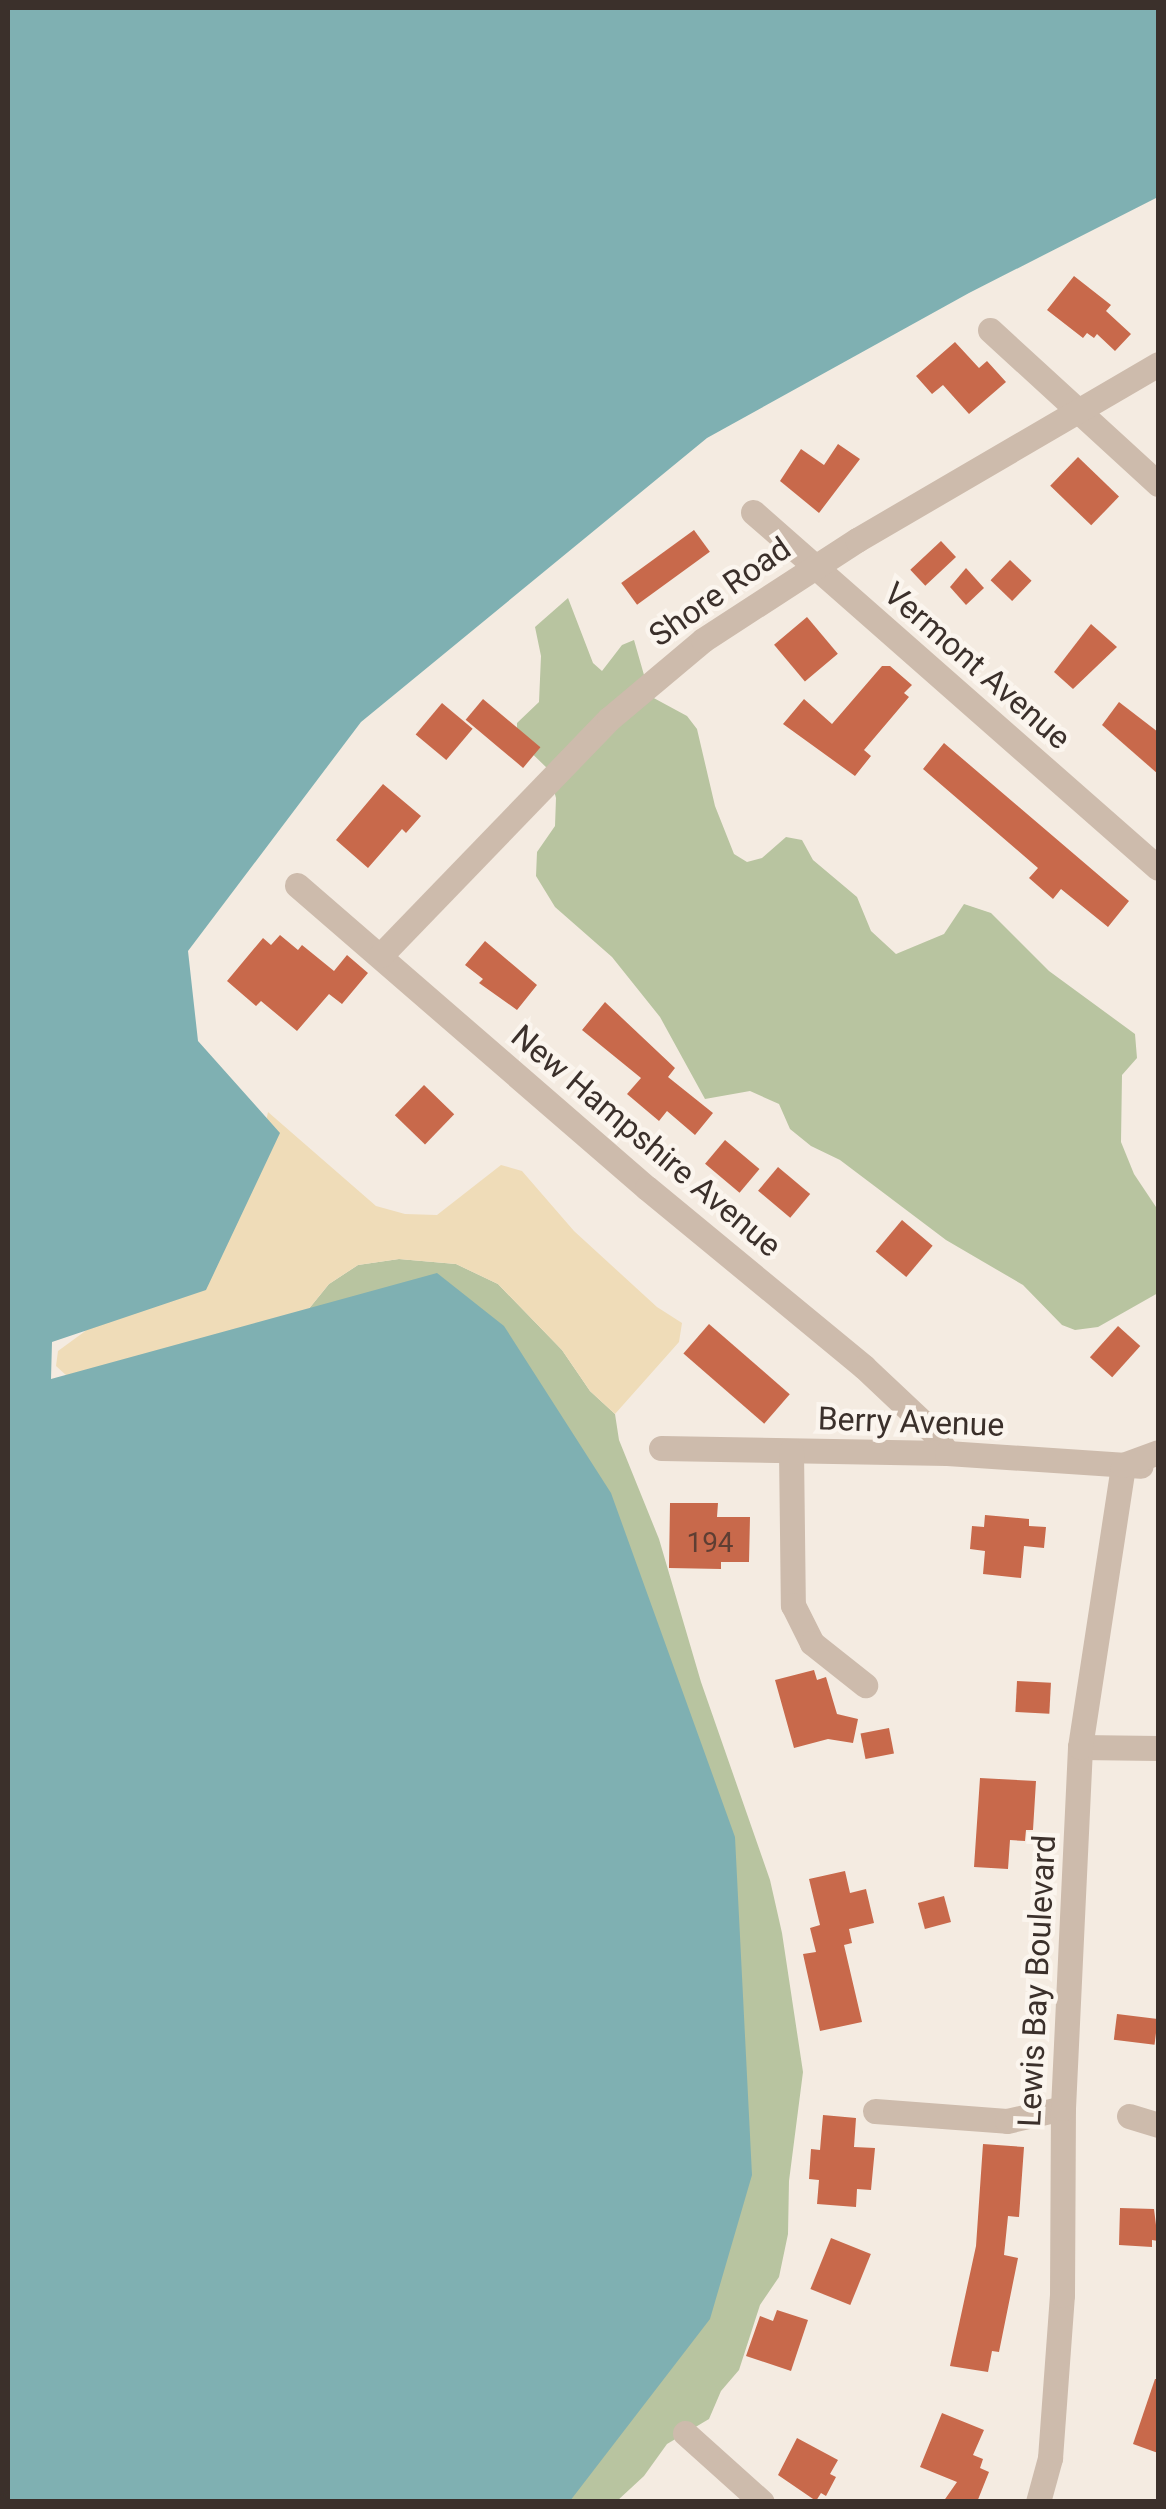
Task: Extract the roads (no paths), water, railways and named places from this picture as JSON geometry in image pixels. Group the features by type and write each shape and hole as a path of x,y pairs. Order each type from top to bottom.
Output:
{"street":[{"path":"990,330 1158,484"},
{"name":"Shore Road","path":"381,954 608,719 704,640 814,566 1158,364"},
{"name":"Vermont Avenue","path":"753,512 1158,868"},
{"name":"New Hampshire Avenue","path":"297,885 647,1188 876,1378 932,1432 947,1453"},
{"name":"Berry Avenue","path":"661,1448 947,1453 1158,1466"},
{"path":"792,1451 794,1605 812,1643 865,1686"},
{"path":"1123,1465 1158,1452"},
{"name":"Lewis Bay Boulevard","path":"1038,2502 1050,2458 1062,2295 1063,2108 1080,1747 1123,1465"},
{"path":"1080,1747 1158,1748"},
{"path":"875,2111 1007,2121 1063,2108"},
{"path":"1129,2116 1158,2124"},
{"path":"685,2433 762,2502"}],"water":[{"path":"8,8 1158,8 1158,197 969,293 707,438 361,722 188,951 198,1041 280,1133 206,1290 52,1342 51,1379 437,1273 504,1326 611,1493 735,1837 752,2175 710,2319 570,2501 8,2501"}]}
